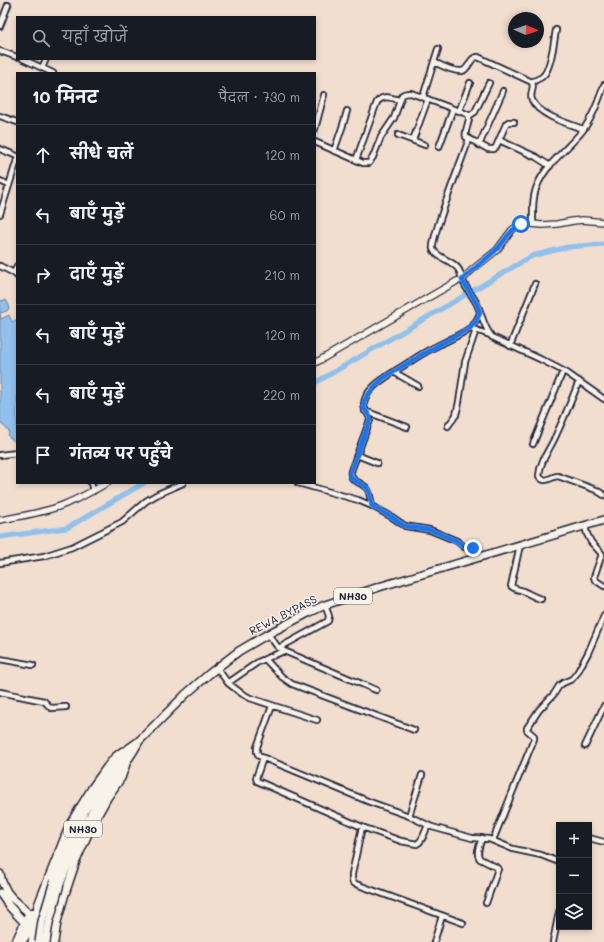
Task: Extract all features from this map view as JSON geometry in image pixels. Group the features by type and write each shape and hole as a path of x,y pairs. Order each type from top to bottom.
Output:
{"main road":[{"name":"REWA BYPASS","path":"39,942 42,921 54,881 85,810 111,776 129,748 139,741 172,708 217,668 239,651 268,634 325,605 477,557 604,520"},
{"name":"REWA BYPASS","path":"46,942 49,922 60,884 79,836 111,776 133,752 139,741"},
{"path":"22,942 31,928 38,905 70,824 107,767 115,757 129,748"},
{"path":"54,942 56,928 69,879 76,861 91,827 107,798 121,778 128,758"},
{"path":"0,874 7,892 28,913 32,942"},
{"path":"0,893 24,922 31,928 56,928"},
{"path":"28,913 37,912 59,916"},
{"path":"14,942 17,939 28,913"}],"street":[{"path":"0,26 8,5"},
{"path":"532,82 542,77 546,73 556,30"},
{"path":"413,140 438,49"},
{"path":"0,51 16,56"},
{"path":"434,62 456,71 462,71 465,70 473,58 478,57 532,82"},
{"path":"25,60 51,72"},
{"path":"42,68 46,60"},
{"path":"532,82 532,101 540,110 552,117 583,129"},
{"path":"459,111 470,83"},
{"path":"469,116 478,108 489,83"},
{"path":"533,224 534,196 537,185 550,166 583,129 601,95 604,85"},
{"path":"479,144 504,91"},
{"path":"316,142 356,160 366,163 369,162 372,160 381,137 394,118 404,93 411,93 469,116"},
{"path":"316,125 324,94"},
{"path":"356,160 377,102 384,97 400,100"},
{"path":"439,147 453,109"},
{"path":"334,150 347,111"},
{"path":"0,116 16,122"},
{"path":"469,116 469,122 465,135 466,137 488,149 494,149 500,140 506,124 511,121 514,122"},
{"path":"398,135 425,145"},
{"path":"469,139 440,220 433,242 433,248 437,254 458,268 463,281 477,304 490,336"},
{"path":"500,140 536,157 550,166"},
{"path":"0,149 16,156"},
{"path":"0,214 16,163"},
{"path":"0,181 9,185"},
{"path":"316,362 458,281 463,281 472,270 497,250 512,230 521,224 542,225 583,220 604,222"},
{"path":"0,266 16,274"},
{"path":"510,346 535,284"},
{"path":"372,506 368,489 350,476 370,420 370,417 366,411 364,402 365,399 379,382 421,355 470,328 480,313"},
{"path":"470,328 540,359 563,371 604,399"},
{"path":"448,426 456,415 465,362 476,330"},
{"path":"533,444 563,371"},
{"path":"394,372 418,386"},
{"path":"579,381 557,435 542,462 539,476 541,479 546,480 554,476 558,476 596,490 604,495"},
{"path":"366,411 407,426"},
{"path":"0,455 16,453"},
{"path":"357,455 378,463"},
{"path":"91,484 93,491"},
{"path":"0,520 48,510 64,505 105,484"},
{"path":"302,484 350,497 372,506 392,517 404,526 430,530 457,541 464,547 471,547 477,557"},
{"path":"0,563 44,556 72,547 122,522 146,501 173,485"},
{"path":"585,526 591,542 602,554 594,575 594,579 604,586"},
{"path":"520,545 511,586 513,589 523,591 541,600"},
{"path":"279,648 328,621 329,618 325,605"},
{"path":"493,840 534,739 534,736 527,730 527,728 539,710 554,694 559,686 572,679 577,673 588,653 604,616"},
{"path":"268,634 279,648 284,651 376,690"},
{"path":"228,683 251,666 284,651"},
{"path":"0,659 32,665"},
{"path":"265,659 282,677 292,684 414,730"},
{"path":"217,668 228,683 250,698 317,720"},
{"path":"0,692 44,701 51,708 66,707"},
{"path":"272,706 256,750 257,754 263,758 428,825 475,839 489,838 513,848 541,855 556,861"},
{"path":"585,746 604,706"},
{"path":"263,758 256,778 257,781 362,827 401,841 419,844 428,825"},
{"path":"409,816 422,775"},
{"path":"362,827 352,874 353,883 463,923"},
{"path":"482,838 478,857 498,869 486,903"},
{"path":"592,839 604,842"},
{"path":"434,942 442,916"},
{"path":"553,942 556,927"}],"water":[{"path":"6,300 10,307 7,311 0,313 0,301"},
{"path":"0,313 1,319 9,315 12,322 16,320 16,442 8,436 9,431 0,423"}],"waterway":[{"path":"316,382 532,256 568,247 604,244"},
{"path":"0,537 67,528 142,484"}],"route":[{"path":"473,548 464,547 460,542 430,530 404,526 392,517 372,506 368,489 351,478 350,473 370,420 364,408 364,402 367,396 384,378 421,355 466,331 473,325 480,313 477,304 462,280 497,250 512,230 521,224"}]}
